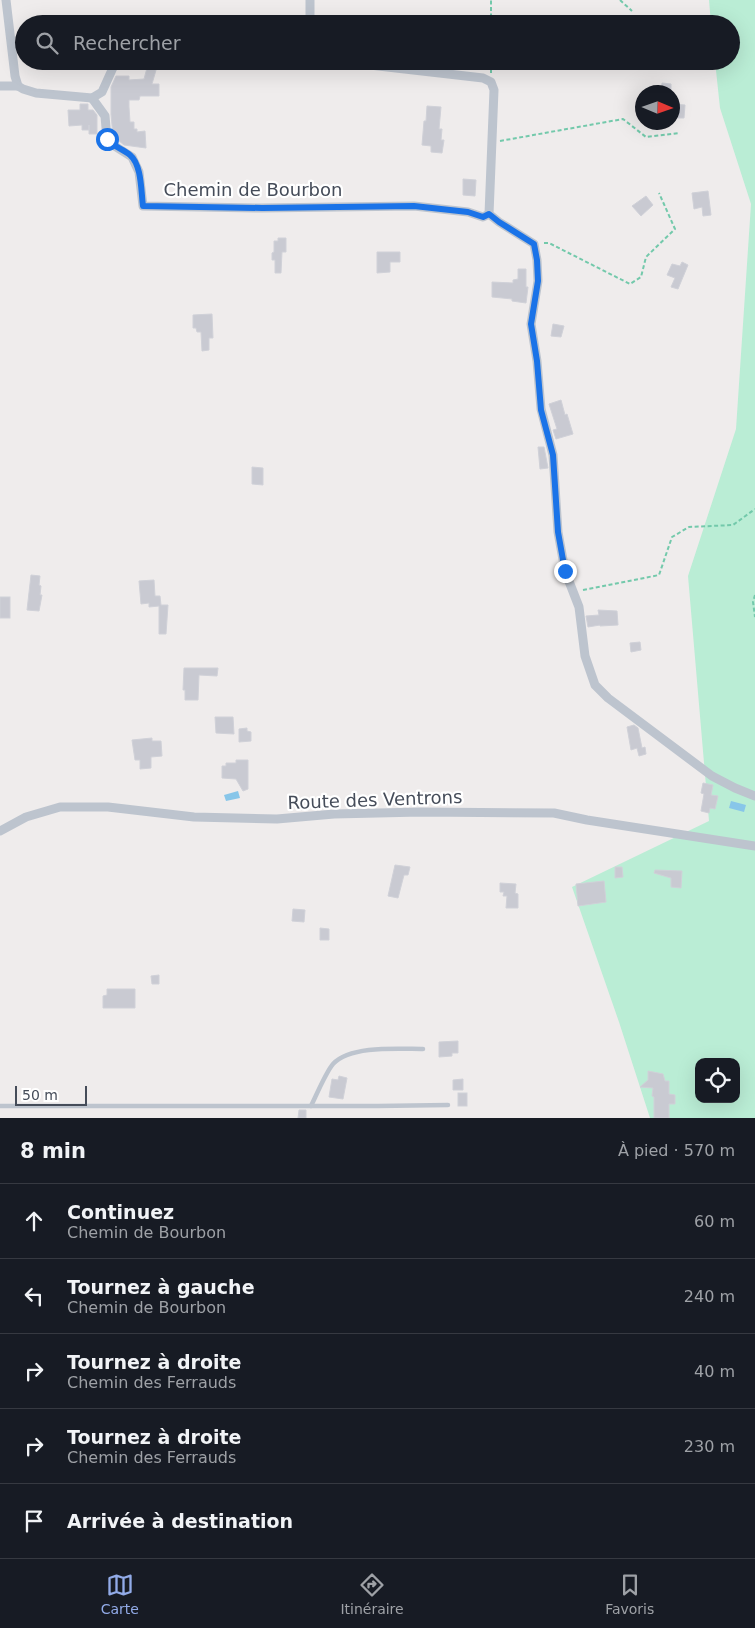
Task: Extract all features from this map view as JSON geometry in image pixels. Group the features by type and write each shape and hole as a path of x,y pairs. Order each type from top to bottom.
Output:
{"street":[{"path":"6,0 15,76 18,86"},
{"path":"310,0 310,15"},
{"path":"0,86 18,86 36,93 92,98 102,92 112,70"},
{"path":"413,70 483,78 491,82 494,90 489,214 534,244 538,281 531,324 537,361 541,410 553,455 558,532 565,571 579,608 585,656 595,684 608,698 712,776 755,796"},
{"name":"Chemin de Bourbon","path":"92,98 105,116 107,139 132,157 139,172 143,206 262,208 414,206 468,212 483,217 489,214"},
{"name":"Route des Ventrons","path":"0,831 26,816 60,807 108,807 194,817 277,820 334,814 421,812 554,813 597,822 755,846"}],"lane":[{"path":"311,1106 333,1064 351,1054 359,1050 424,1049"},
{"path":"0,1106 448,1105"}],"path":[{"path":"491,15 492,0"},
{"path":"620,0 632,11"},
{"path":"492,139 500,142 623,118 646,137 679,133"},
{"path":"534,244 549,243 630,284 640,277 646,257 675,229 659,193"},
{"path":"573,592 659,575 672,537 690,527 733,524 755,509"},
{"path":"755,595 753,602 755,617"}],"green space":[{"path":"709,0 755,0 755,1118 650,1118 572,887 709,821 688,576 736,429 751,204 720,108 716,70 740,70 740,15 710,15"}],"water":[{"path":"238,791 240,798 226,801 224,795"},
{"path":"731,801 746,805 744,812 729,808"}],"building":[{"path":"146,70 156,70 152,84 159,84 159,96 140,96 139,100 129,100 130,122 134,122 134,129 137,129 137,132 145,131 146,148 124,145 113,136 111,114 111,87 116,76 129,76 129,80 144,79"},
{"path":"80,104 88,104 88,110 93,110 97,115 97,134 89,134 89,130 82,130 82,125 69,126 68,110 80,110"},
{"path":"680,105 685,105 684,118 680,118"},
{"path":"427,106 441,107 439,129 442,129 441,140 444,140 442,153 431,152 431,146 422,145"},
{"path":"463,179 476,180 475,196 463,195"},
{"path":"708,191 711,215 703,216 702,207 694,209 692,193"},
{"path":"646,196 653,205 641,216 632,206"},
{"path":"278,238 286,238 286,252 282,252 281,273 275,273 275,260 272,260 272,253 274,252 274,241 278,241"},
{"path":"377,252 400,252 400,262 390,262 390,272 377,273"},
{"path":"682,262 688,265 678,289 671,287 675,278 667,275 672,264 680,266"},
{"path":"518,269 526,269 526,287 528,287 526,303 512,301 512,299 492,297 492,282 513,283 513,280 518,279"},
{"path":"212,314 213,338 209,338 209,350 202,351 201,332 197,332 196,328 193,328 193,315"},
{"path":"553,324 564,326 561,337 551,336"},
{"path":"561,400 573,434 556,439 553,430 557,429 549,404"},
{"path":"538,447 544,447 548,468 540,469"},
{"path":"252,467 263,468 263,485 252,484"},
{"path":"31,575 40,576 40,595 42,595 39,611 27,610"},
{"path":"154,580 155,596 160,596 161,605 168,605 166,634 159,634 159,606 149,607 149,603 141,604 139,581"},
{"path":"0,597 10,597 10,618 0,618"},
{"path":"598,610 617,611 618,625 588,627 586,616 599,615"},
{"path":"640,642 641,650 631,652 630,643"},
{"path":"184,668 218,668 217,676 199,675 198,700 185,700 185,690 183,690"},
{"path":"215,717 233,717 234,734 216,733"},
{"path":"634,725 638,728 642,748 645,747 646,754 639,756 637,748 631,750 627,727"},
{"path":"247,728 247,731 251,732 251,741 239,742 239,729"},
{"path":"152,738 152,741 161,741 162,756 151,757 151,768 140,769 140,760 135,760 132,740"},
{"path":"236,760 248,760 248,789 243,791 236,779 222,778 222,766 226,766 226,763 236,763"},
{"path":"703,783 713,785 711,795 718,796 715,809 710,808 709,813 701,811 704,794 701,793"},
{"path":"395,865 410,867 408,875 404,875 398,898 388,896"},
{"path":"615,867 622,867 623,877 615,878"},
{"path":"655,870 682,871 681,888 671,887 671,878 654,873"},
{"path":"604,881 606,902 578,906 576,884"},
{"path":"500,883 516,884 515,893 518,894 518,908 506,908 507,896 503,896 504,892 500,892"},
{"path":"293,909 305,910 304,922 292,921"},
{"path":"320,928 329,929 329,940 320,940"},
{"path":"159,975 159,984 152,984 151,976"},
{"path":"107,989 135,989 135,1008 103,1008 103,996 107,995"},
{"path":"458,1041 458,1053 452,1053 452,1056 439,1057 439,1042"},
{"path":"648,1071 663,1074 665,1081 669,1081 669,1094 675,1095 675,1104 669,1104 669,1118 654,1118 653,1088 640,1087 648,1080"},
{"path":"339,1076 347,1078 343,1099 329,1097 332,1079 338,1080"},
{"path":"463,1079 463,1090 453,1090 453,1080"},
{"path":"458,1093 467,1093 467,1106 458,1106"},
{"path":"299,1110 306,1110 306,1118 298,1118"}],"route":[{"path":"107,139 132,157 139,172 143,206 168,208 414,206 443,208 468,212 483,217 489,214 534,244 538,281 531,324 537,361 541,410 553,455 558,532 565,571"}]}
